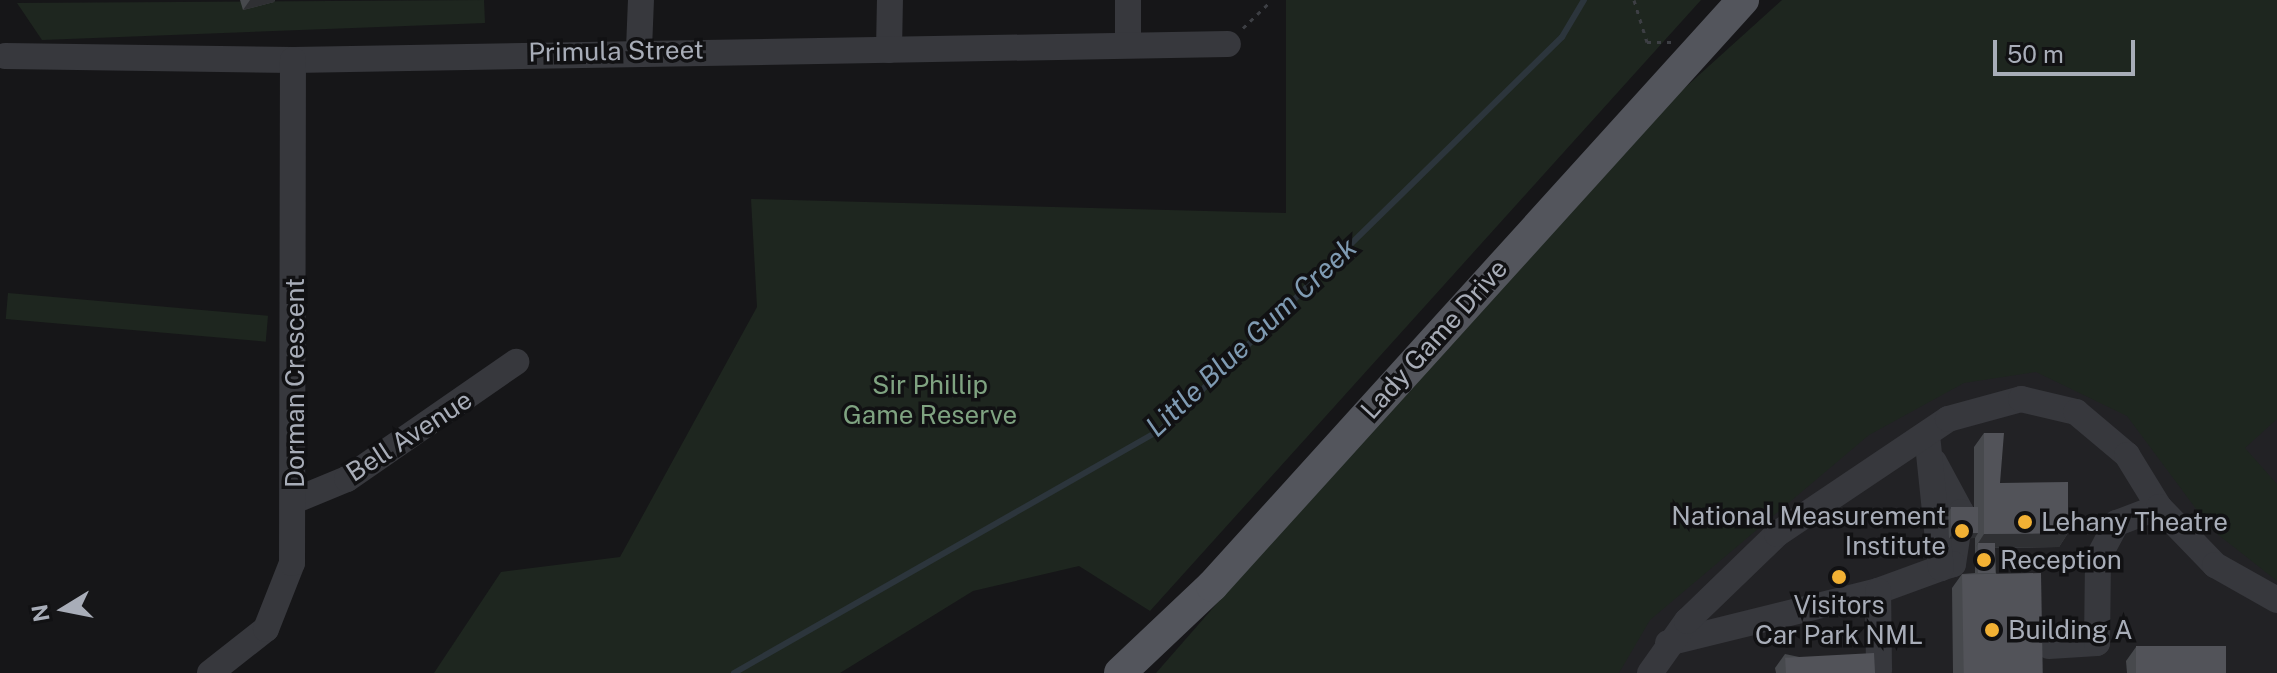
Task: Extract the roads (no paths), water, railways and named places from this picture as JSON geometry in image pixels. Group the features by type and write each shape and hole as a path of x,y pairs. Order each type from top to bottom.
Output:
{"main road":[{"name":"Lady Game Drive","path":"1120,673 1212,586 1743,0"}],"street":[{"path":"639,49 641,0"},
{"path":"889,50 890,0"},
{"path":"1128,0 1128,45"},
{"name":"Primula Street","path":"2,57 293,60 639,49 889,50 1228,44"},
{"name":"Dorman Crescent","path":"210,673 266,629 292,563 296,500 293,60"},
{"name":"Bell Avenue","path":"296,500 347,479 516,362"},
{"path":"1650,673 1668,643 1777,534 1929,447 1948,419 2021,399 2076,412 2127,455 2159,507 2215,565 2277,600"},
{"path":"1668,643 1878,591 1941,568 1929,447"},
{"path":"2049,646 2097,643 2098,558 2117,523 2159,507"},
{"path":"1870,673 1879,669 1878,591"}],"waterway":[{"name":"Little Blue Gum Creek","path":"734,673 1163,428 1562,37 1584,0"}],"place":[{"name":"Lehany Theatre","path":"2025,522"},
{"name":"National Measurement Institute","path":"1962,531"},
{"name":"Reception","path":"1984,560"},
{"name":"Visitors Car Park NML","path":"1839,577"},
{"name":"Building A","path":"1992,630"}],"park label":[{"name":"Sir Phillip Game Reserve","path":"930,400"}]}
